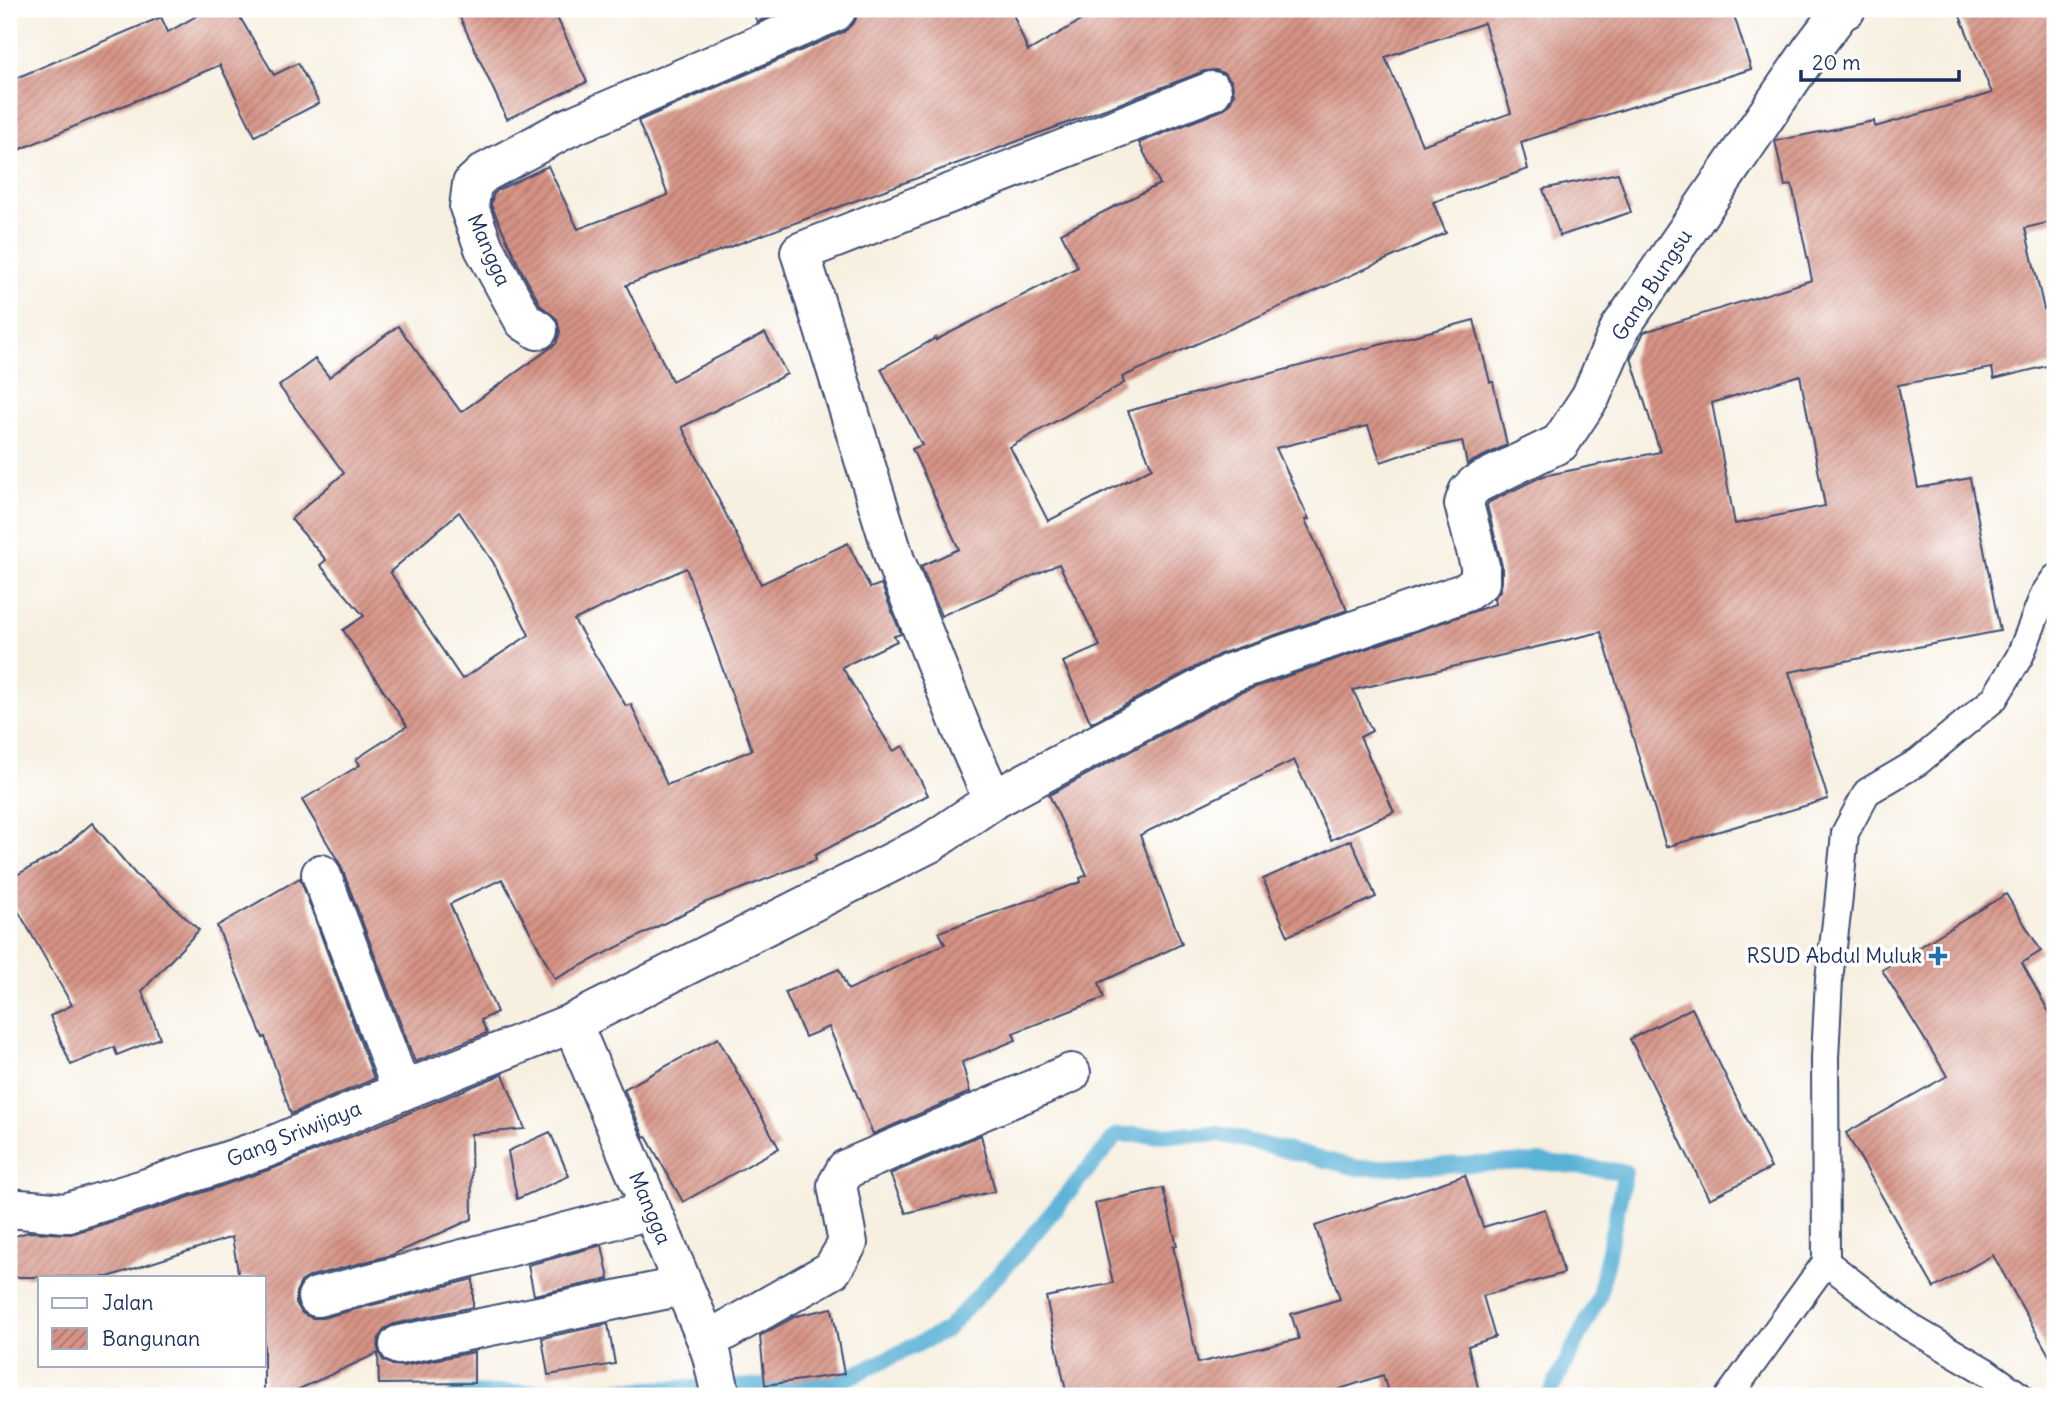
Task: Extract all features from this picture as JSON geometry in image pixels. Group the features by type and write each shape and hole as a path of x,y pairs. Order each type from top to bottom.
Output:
{"street":[{"name":"Mangga","path":"538,330 524,321 484,248 469,207 472,184 484,173 565,129 839,10"},
{"name":"Gang Bungsu","path":"1480,582 1480,566 1464,504 1468,492 1476,484 1560,443 1591,396 1620,328 1812,49 1842,10"},
{"path":"993,800 962,730 895,560 800,252 1212,91"},
{"name":"Gang Sriwijaya","path":"9,1208 65,1213 147,1188 269,1147 572,1023 930,843 993,800 1230,673 1466,592 1480,582"},
{"path":"321,874 402,1091"},
{"name":"Mangga","path":"572,1023 709,1349 721,1396"},
{"path":"709,1349 832,1270 848,1243 837,1185 845,1169 1071,1073"},
{"path":"317,1297 651,1210"},
{"path":"399,1345 683,1286"}],"lane":[{"path":"1729,1396 1826,1262 1825,1058 1829,979 1844,833 1867,792 1918,762 1994,699 2020,656 2044,594 2055,578"},
{"path":"1826,1262 1908,1326 1985,1371 2020,1396"}],"building":[{"path":"209,9 235,9 274,75 298,63 319,103 255,136 220,65 9,154 9,81 161,17 168,32"},
{"path":"456,9 553,9 587,82 507,119"},
{"path":"752,9 787,9 757,22"},
{"path":"859,9 1011,9 1028,51 1101,9 1732,9 1751,69 1521,142 1528,169 1433,202 1446,233 1122,377 1124,383 1010,447 1048,521 1152,468 1128,411 1474,320 1490,382 1493,382 1507,445 1467,464 1462,441 1410,452 1381,462 1368,426 1276,448 1309,519 1305,520 1347,610 1220,654 1091,723 1063,662 1100,646 1059,564 941,616 921,566 959,549 912,449 922,445 881,369 936,338 1078,267 1061,233 1160,184 1139,143 1229,105 1234,94 1232,82 1226,74 1216,70 1204,71 626,285 672,381 765,333 787,374 682,427 761,584 848,543 870,588 881,584 901,634 894,636 897,641 842,667 893,751 903,746 928,795 815,855 816,860 704,903 555,979 502,879 450,904 497,1012 481,1020 487,1033 415,1062 341,866 302,800 360,765 356,759 407,726 343,630 364,616 320,565 326,560 291,519 344,473 279,386 315,359 329,377 398,326 461,412 556,344 560,332 557,319 541,306 518,264 491,205 493,195 498,190 548,166 578,229 668,195 638,121 844,32 855,21","holes":["1484,23 1511,113 1422,145 1385,57","459,512 493,562 529,635 462,679 390,572","686,568 752,750 667,785 631,704 626,706 574,620"]},
{"path":"1957,9 2055,9 2055,221 2025,228 2044,309 2049,308 2055,332 2055,364 1994,379 1992,368 1898,385 1918,488 1970,478 2000,631 1789,672 1828,799 1666,847 1601,632 1353,690 1372,731 1360,737 1394,812 1331,840 1294,760 1140,835 1182,944 1099,983 1104,998 1013,1033 1016,1040 962,1062 970,1092 873,1134 829,1027 805,1037 785,992 839,969 848,990 945,944 939,932 1081,882 1080,878 1087,875 1049,795 1239,693 1495,604 1494,598 1502,583 1502,566 1487,505 1489,502 1543,476 1660,452 1631,358 1644,332 1812,280 1792,185 1785,186 1775,141 1874,121 1875,127 1992,93","holes":["1800,375 1825,506 1735,524 1712,403"]},
{"path":"1618,173 1631,212 1560,236 1543,189"},
{"path":"92,823 137,876 199,930 142,991 160,1038 117,1055 114,1047 71,1065 50,1016 72,1005 9,895 9,879 59,852"},
{"path":"1351,840 1376,897 1288,936 1263,879"},
{"path":"300,878 374,1079 291,1114 265,1037 263,1038 217,926"},
{"path":"2006,894 2041,951 2022,963 2055,1023 2055,1366 1993,1255 1934,1288 1846,1133 1947,1076 1882,970"},
{"path":"1692,1008 1771,1168 1709,1199 1630,1039"},
{"path":"718,1038 779,1148 683,1202 646,1136 644,1137 624,1089"},
{"path":"503,1074 525,1129 471,1134 472,1219 392,1255 311,1276 301,1282 296,1292 296,1303 302,1313 312,1318 322,1318 473,1279 473,1307 394,1324 384,1329 379,1338 378,1349 383,1360 392,1365 403,1366 474,1352 474,1383 379,1384 378,1353 284,1396 264,1396 266,1276 239,1276 232,1237 111,1276 9,1277 9,1238 28,1232 71,1234 277,1167"},
{"path":"550,1132 569,1176 517,1199 508,1151"},
{"path":"981,1135 995,1191 906,1213 890,1174"},
{"path":"1465,1175 1483,1227 1545,1209 1564,1273 1483,1296 1495,1337 1468,1346 1480,1396 1389,1396 1383,1375 1318,1396 1067,1396 1046,1297 1113,1283 1095,1203 1163,1188 1177,1246 1173,1246 1198,1363 1299,1339 1291,1314 1340,1299 1315,1226"},
{"path":"602,1245 609,1279 534,1295 528,1265"},
{"path":"832,1308 844,1374 765,1385 760,1336 796,1316"},
{"path":"608,1324 615,1364 548,1375 542,1338"}],"waterway":[{"path":"454,1396 835,1384 945,1331 1012,1260 1117,1135 1219,1134 1358,1168 1538,1162 1625,1172 1599,1297 1549,1396"}],"place":[{"name":"RSUD Abdul Muluk","path":"1938,956"}]}
